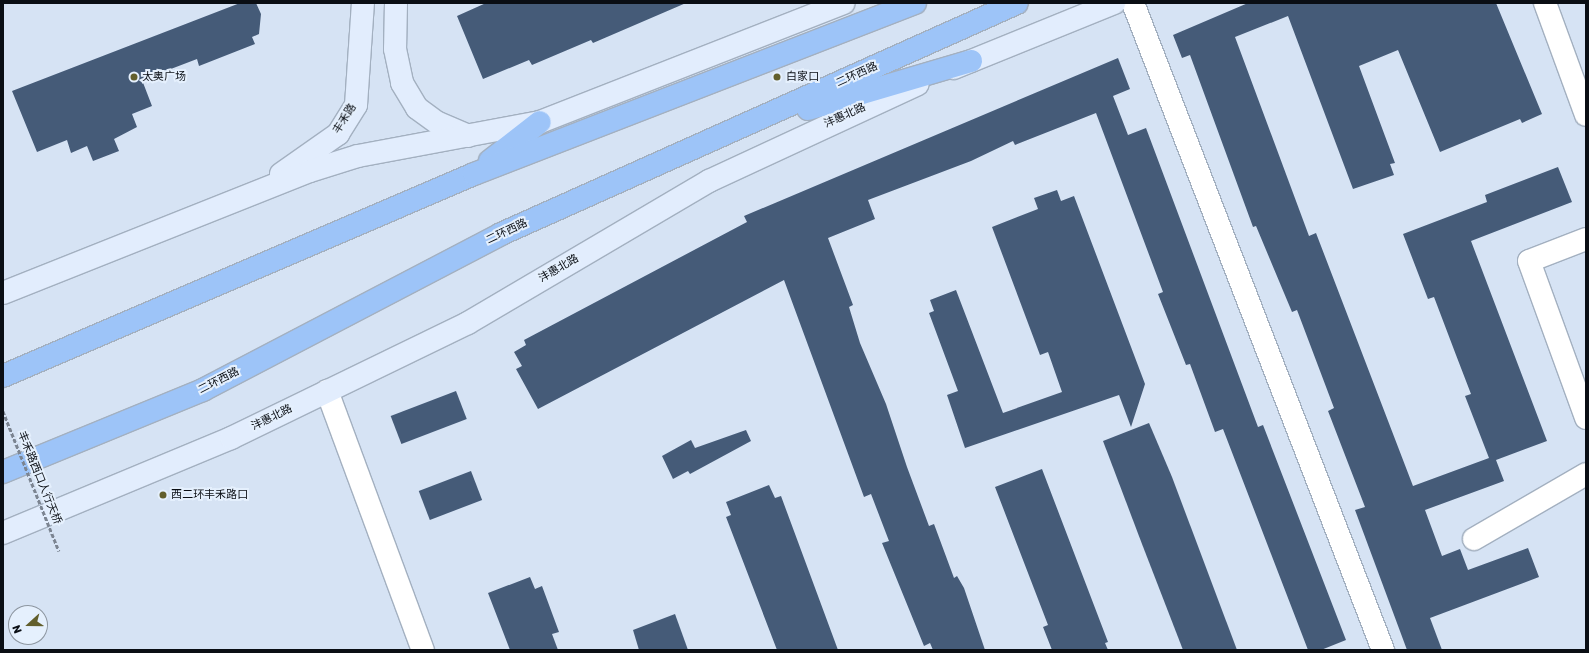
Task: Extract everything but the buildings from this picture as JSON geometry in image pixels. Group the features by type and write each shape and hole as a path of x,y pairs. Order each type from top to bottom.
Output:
{"highway":[{"path":"3,376 376,218 474,174 915,3"},
{"name":"二环西路","path":"3,472 202,390 501,234 1017,3"},
{"path":"723,135 971,60"},
{"path":"474,174 540,122"}],"main road":[{"name":"丰禾路","path":"254,194 338,134 356,105 363,3"},
{"path":"396,3 395,49 402,83 417,108 438,123 468,136"},
{"path":"3,293 254,194 358,156 540,122 844,3"},
{"name":"沣惠北路","path":"3,532 231,438 468,323 709,181 971,60 1114,3"}],"street":[{"path":"1134,3 1383,650"},
{"path":"1545,3 1586,115"},
{"path":"1586,239 1529,261 1586,418"},
{"path":"327,391 423,650"},
{"path":"1474,539 1586,474"}],"path":[{"name":"丰禾路西口人行天桥","path":"3,411 59,551"}],"place":[{"name":"太奥广场","path":"134,77"},
{"name":"白家口","path":"777,77"},
{"name":"西二环丰禾路口","path":"163,495"}]}
